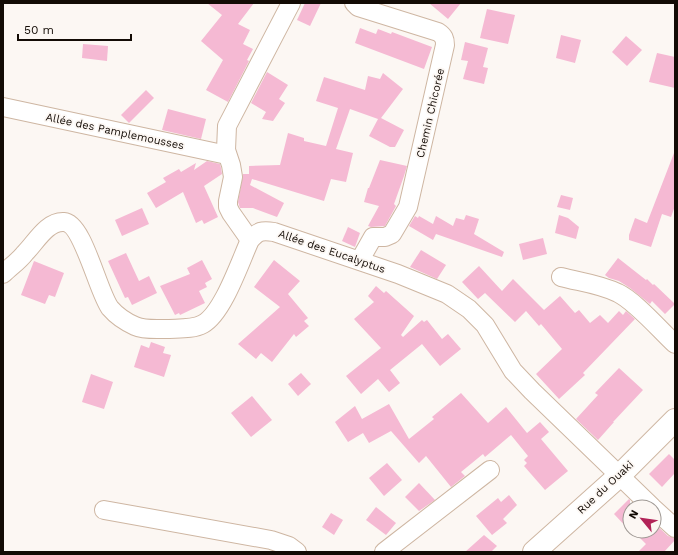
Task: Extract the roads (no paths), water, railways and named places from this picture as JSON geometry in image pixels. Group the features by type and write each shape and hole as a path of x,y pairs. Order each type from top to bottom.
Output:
{"street":[{"path":"3,274 25,254 46,229 57,222 66,222 74,227 80,236 102,295 110,308 122,319 135,326 148,329 193,328 203,325 212,319 218,310 250,240 228,207 233,176 232,165 226,144 227,126 291,3"},
{"name":"Chemin Chicorée","path":"354,3 358,7 438,32 443,35 445,39 445,45 408,207 392,234 385,238 373,237 360,260"},
{"name":"Allée des Pamplemousses","path":"3,107 228,155"},
{"name":"Allée des Eucalyptus","path":"250,240 256,233 266,231 274,232 360,260 447,294 469,309 485,325 513,371 643,499"},
{"path":"561,277 620,293 675,344"},
{"name":"Rue du Ouaki","path":"534,552 619,476 675,420"},
{"path":"384,552 490,470"},
{"path":"104,510 271,540 289,546 297,552"},
{"name":"Allée des Eucalyptus","path":"662,516 675,528"}]}
